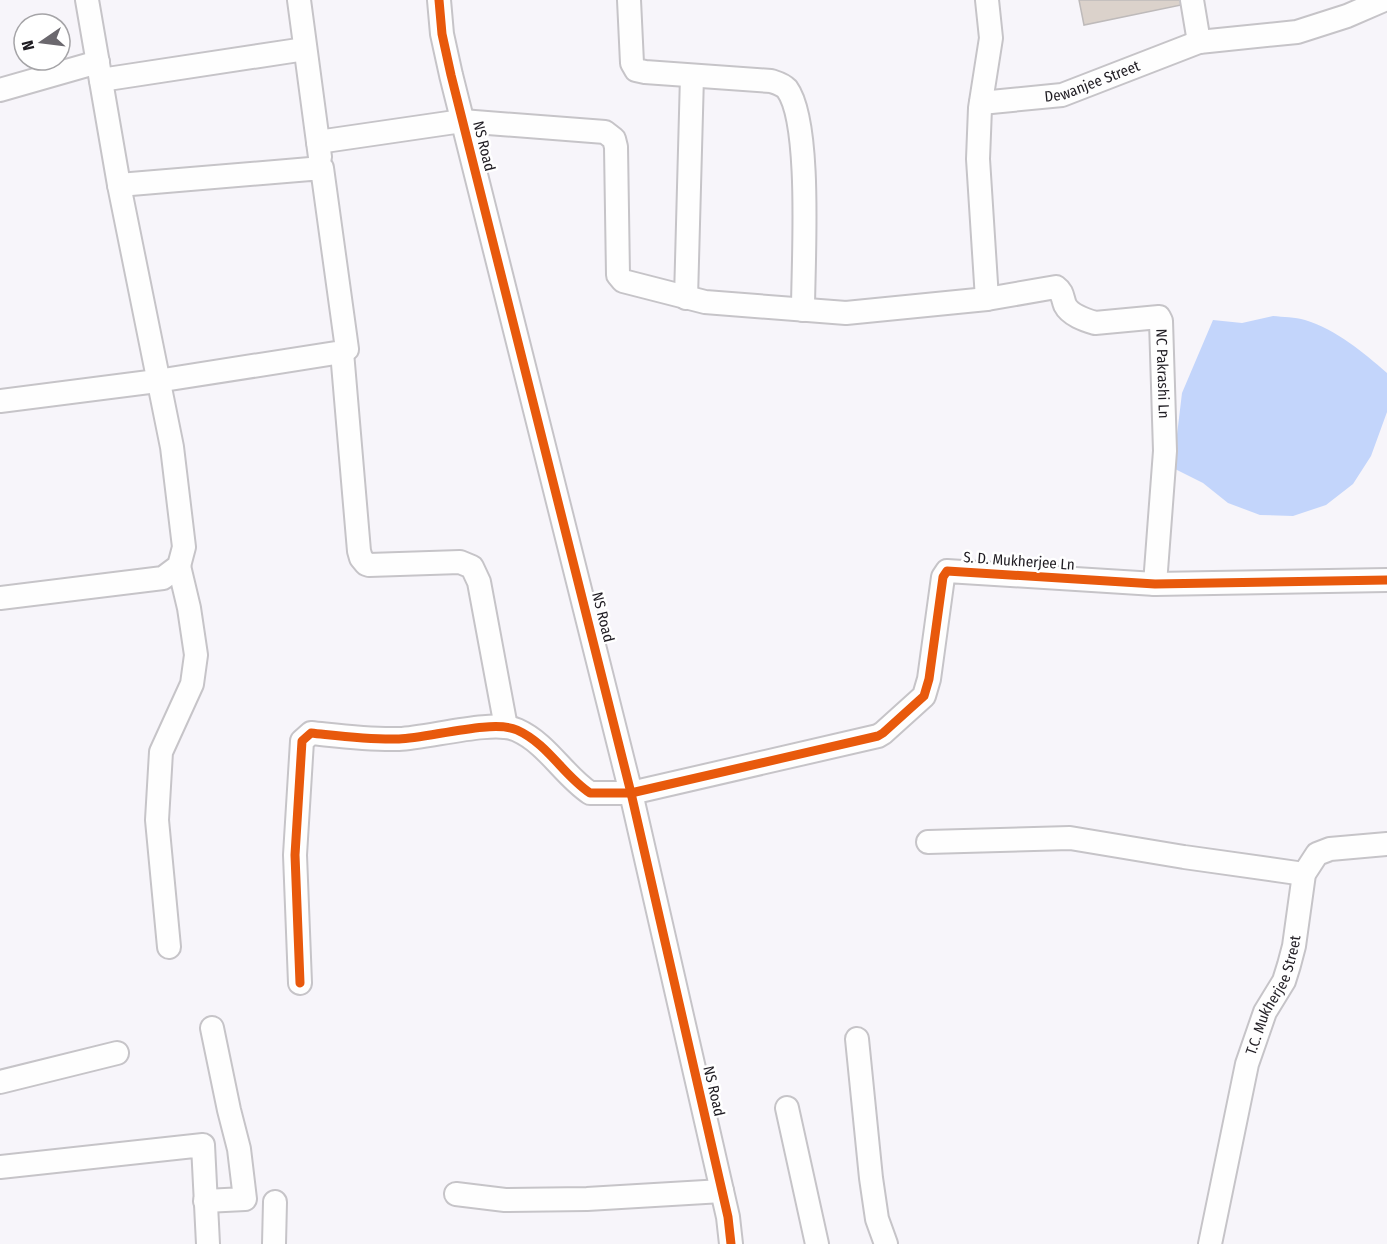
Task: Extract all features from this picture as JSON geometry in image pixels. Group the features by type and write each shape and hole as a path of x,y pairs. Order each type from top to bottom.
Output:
{"street":[{"path":"87,0 119,184 172,447 184,547 179,566 189,608 196,655 192,684 160,752 157,820 169,947"},
{"path":"0,401 157,381 342,352 348,346 298,0"},
{"name":"NS Road","path":"439,0 442,34 462,121 631,793 722,1191 731,1244"},
{"path":"629,0 634,67 640,72 771,81 783,84 791,97 797,113 803,168 803,310"},
{"path":"987,0 991,38 981,103 978,180 987,299"},
{"path":"1192,0 1199,42"},
{"name":"Dewanjee Street","path":"981,103 1062,95 1199,42 1297,32 1347,16 1384,0"},
{"path":"0,90 99,71 305,49"},
{"path":"686,298 692,76"},
{"path":"318,142 462,121"},
{"name":"NC Pakrashi Ln","path":"462,121 610,134 616,147 618,275 623,281 705,302 846,313 987,299 1056,287 1061,291 1069,311 1095,323 1156,316 1160,318 1165,451 1155,584"},
{"path":"119,184 322,168"},
{"path":"342,352 361,558 369,565 460,562 472,567 479,582 507,727"},
{"path":"0,597 163,578 179,566"},
{"name":"S. D. Mukherjee Ln","path":"631,793 884,733 924,696 929,679 942,577 947,572 1155,584 1387,580"},
{"path":"300,983 296,855 298,796 302,741 311,733 401,739 492,726 507,727 527,735 544,747 587,792 595,794 631,793"},
{"path":"928,842 1070,838 1304,874 1317,854 1330,849 1387,844"},
{"name":"T.C. Mukherjee Street","path":"1210,1244 1247,1064 1265,1012 1284,981 1290,965 1304,874"},
{"path":"205,1201 245,1199 240,1149 229,1110 212,1028"},
{"path":"857,1039 871,1178 877,1219 886,1244"},
{"path":"0,1082 117,1053"},
{"path":"787,1108 817,1244"},
{"path":"0,1167 202,1145 208,1244"},
{"path":"456,1194 505,1200 722,1191"},
{"path":"274,1244 275,1202"},
{"name":"T.C. Mukherjee Street","path":"1217,1209 1225,1244"}],"water":[{"path":"1273,316 1301,319 1317,324 1359,350 1387,373 1387,412 1371,456 1353,484 1326,505 1293,516 1260,515 1228,503 1203,483 1173,468 1182,393 1213,320 1242,323"}],"building":[{"path":"1079,0 1185,0 1186,4 1084,25"}],"cycle path":[{"path":"439,0 442,34 451,75 631,793 728,1217 731,1244"},
{"path":"300,983 295,855 302,741 311,733 399,739 477,728 506,727 517,730 538,743 580,786 590,793 631,793 883,733 924,696 929,679 943,577 947,571 1155,584 1387,580"}]}
